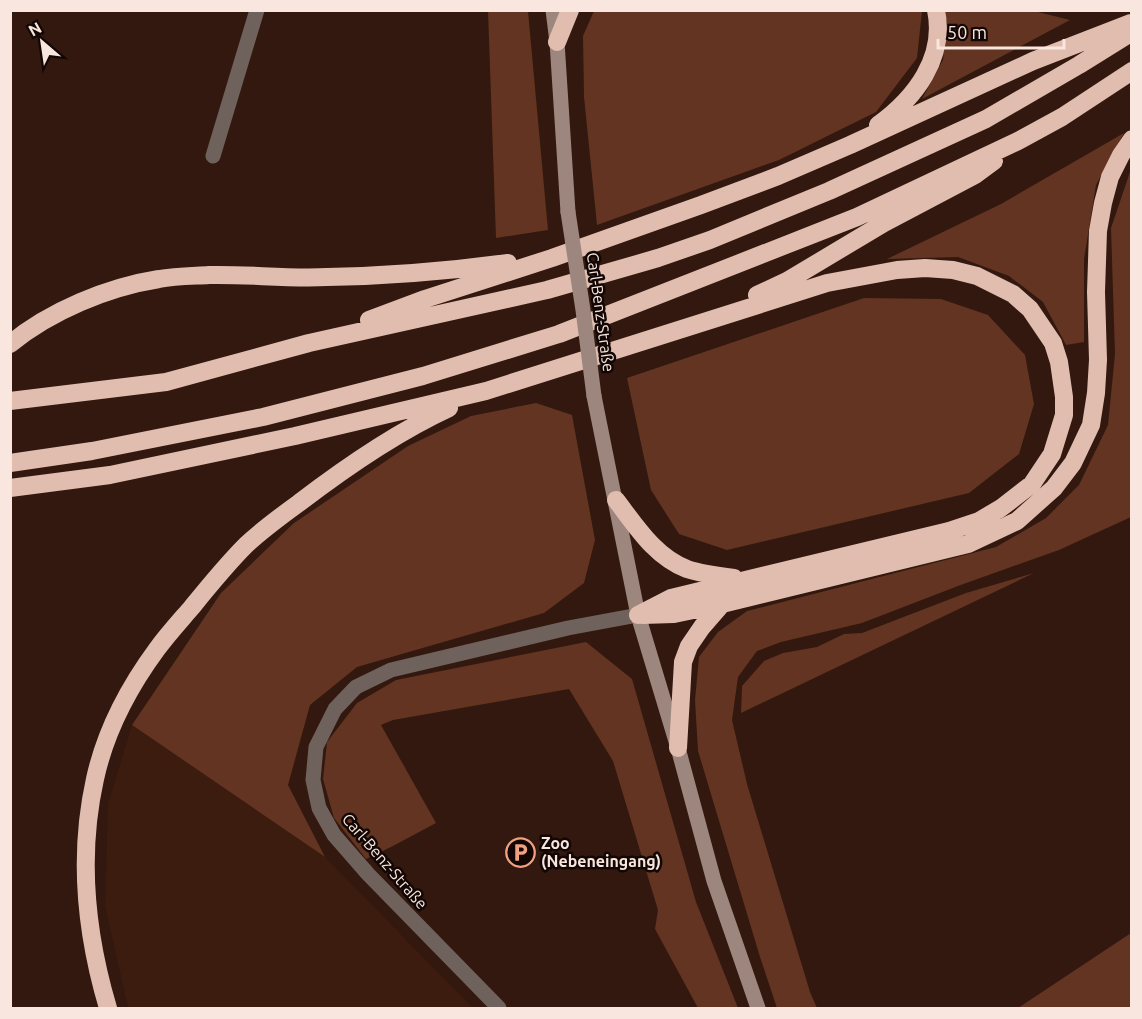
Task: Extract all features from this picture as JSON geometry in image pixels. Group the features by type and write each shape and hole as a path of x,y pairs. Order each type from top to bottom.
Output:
{"highway":[{"path":"557,42 570,10"},
{"path":"850,145 890,116 913,94 925,76 934,56 938,36 936,10"},
{"path":"309,343 425,299 552,258 701,205 850,145 1033,61 1131,23"},
{"path":"10,401 166,382 309,343 547,290 658,258 710,240 829,191 986,119 1079,66 1131,32"},
{"path":"10,463 92,451 263,417 423,376 559,334 857,217 1018,141 1062,117 1131,71"},
{"path":"638,615 674,614 722,604 968,544 1017,521 1054,488 1073,464 1091,425 1098,360 1096,292 1098,231 1110,177 1131,139"},
{"path":"696,324 787,281 884,223 975,175 1018,141"},
{"path":"10,344 62,311 111,290 159,278 210,275 326,277 440,271 552,258"},
{"path":"10,488 110,475 295,436 486,391 827,283 897,270 925,268 953,270 977,276 1013,294 1030,309 1053,343 1059,362 1064,397 1064,415 1052,454 1032,484 1001,508 979,521 948,531 671,598 638,615"},
{"path":"108,1008 93,943 88,906 85,871 87,825 95,777 103,753 112,728 141,672 157,648 205,591 254,538 326,482 380,446 422,420 486,391"},
{"path":"616,500 649,543 670,560 685,568 707,574 744,580"},
{"path":"678,748 683,662 689,646 722,604"}],"main road":[{"name":"Carl-Benz-Straße","path":"553,10 568,212 594,396 638,615 678,748 714,881 758,1008"}],"street":[{"path":"213,156 256,10"},
{"name":"Carl-Benz-Straße","path":"499,1008 368,874 334,835 319,808 313,780 316,747 335,709 356,687 391,670 568,628 638,615"}],"shaded area":[{"path":"594,10 922,11 917,58 876,112 779,160 597,225 584,97 583,36"},
{"path":"488,11 528,11 548,230 496,238"},
{"path":"945,11 1034,11 1070,20 922,99 943,60 947,24"},
{"path":"1124,133 1096,185 1084,259 1084,342 1066,345 1043,302 1009,276 958,257 887,259 1001,204"},
{"path":"1131,169 1131,517 1059,550 862,623 781,642 757,651 738,677 732,720 747,784 810,992 817,1008 777,1008 698,751 695,700 699,657 718,632 747,611 996,547 1046,518 1079,485 1108,425 1115,354 1111,228"},
{"path":"864,298 941,299 988,315 1025,355 1034,404 1019,454 969,493 727,550 679,534 651,490 627,378"},
{"path":"536,403 572,415 595,540 584,583 544,613 357,667 310,705 288,785 325,857 132,725 221,593 294,523 408,446 471,416"},
{"path":"1034,573 741,713 742,686 764,661 783,653 817,647 844,634 862,633 966,593"},
{"path":"586,642 632,679 696,902 738,1008 698,1008 655,929 658,910 613,761 569,689 393,720 381,725 436,823 366,859 334,818 323,779 327,742 357,703 396,680"},
{"path":"132,725 325,857 473,1008 128,1008 105,906 108,803"},
{"path":"1131,933 1131,1008 1018,1008 1125,937"}],"place":[{"name":"Zoo (Nebeneingang)","path":"520,852"}]}
